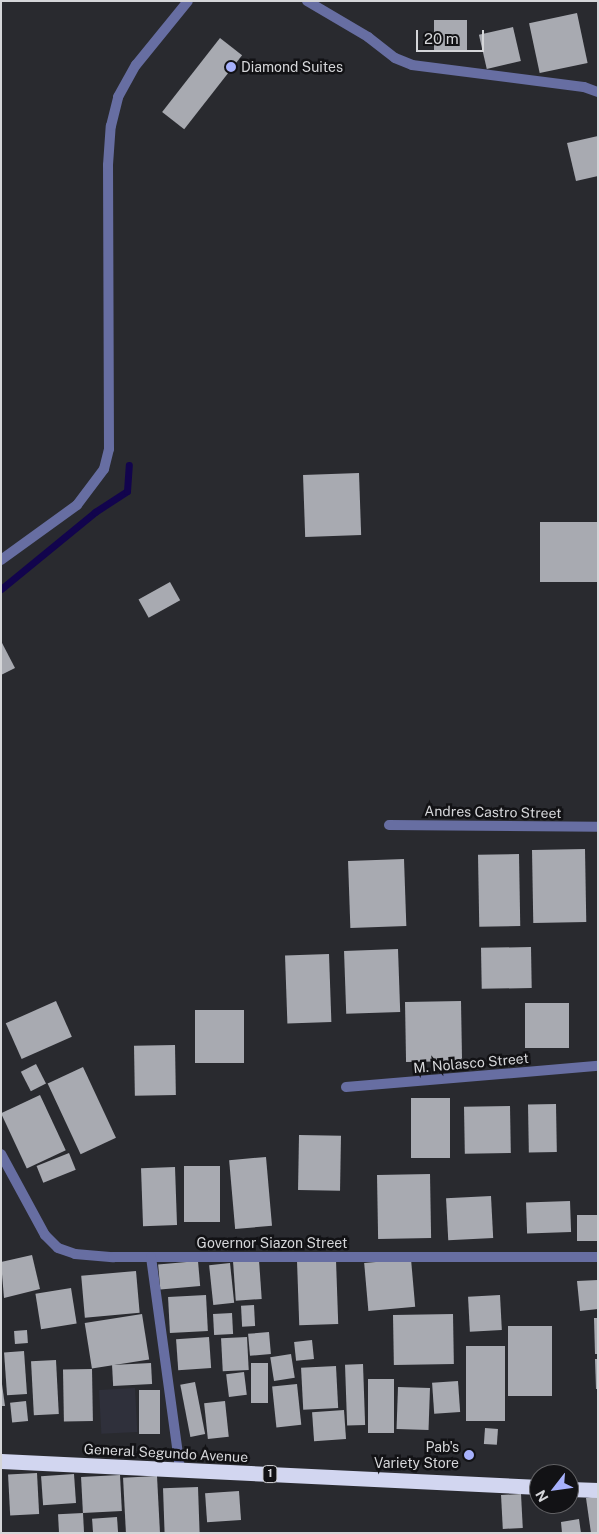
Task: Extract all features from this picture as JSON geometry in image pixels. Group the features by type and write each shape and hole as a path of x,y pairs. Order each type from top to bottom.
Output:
{"highway":[{"name":"General Segundo Avenue","path":"1,1461 529,1487"},
{"path":"579,1489 598,1490"}],"street":[{"path":"1,560 77,505 104,470 109,449 108,165 111,126 118,97 136,65 188,1"},
{"path":"307,1 368,37 395,58 412,65 584,87 598,92"},
{"name":"Andres Castro Street","path":"389,825 598,827"},
{"name":"M. Nolasco Street","path":"346,1087 598,1066"},
{"name":"Governor Siazon Street","path":"1,1154 35,1221 58,1248 74,1254 151,1257 598,1257"},
{"path":"151,1257 180,1470"}],"shaded area":[{"path":"135,1388 137,1432 101,1434 99,1390"}],"building":[{"path":"577,13 588,63 540,73 529,23"},
{"path":"434,20 467,20 467,51 434,51"},
{"path":"513,27 521,61 487,69 479,35"},
{"path":"220,38 242,55 184,129 162,112"},
{"path":"598,136 598,176 576,181 567,143"},
{"path":"359,473 361,535 305,537 303,475"},
{"path":"540,522 598,522 598,582 540,582"},
{"path":"170,582 180,600 149,618 139,599"},
{"path":"1,641 15,668 1,675"},
{"path":"585,849 586,922 533,923 532,850"},
{"path":"519,854 520,926 479,927 478,855"},
{"path":"404,859 406,926 350,928 348,861"},
{"path":"531,947 532,988 482,989 481,948"},
{"path":"398,949 400,1012 346,1014 344,951"},
{"path":"329,954 331,1022 287,1023 285,956"},
{"path":"56,1001 72,1037 22,1059 6,1023"},
{"path":"461,1001 462,1061 406,1062 405,1002"},
{"path":"525,1003 569,1003 569,1048 525,1048"},
{"path":"195,1010 244,1010 244,1063 195,1063"},
{"path":"175,1045 176,1095 135,1096 134,1046"},
{"path":"36,1064 46,1084 31,1091 21,1072"},
{"path":"83,1067 116,1138 81,1154 48,1083"},
{"path":"40,1095 66,1150 27,1168 1,1113"},
{"path":"411,1098 450,1098 450,1158 411,1158"},
{"path":"528,1104 556,1104 557,1152 529,1152"},
{"path":"510,1106 511,1153 465,1154 464,1107"},
{"path":"299,1135 341,1136 340,1191 298,1190"},
{"path":"69,1153 76,1170 43,1183 37,1166"},
{"path":"266,1157 272,1226 235,1229 229,1160"},
{"path":"184,1166 220,1166 220,1222 184,1222"},
{"path":"175,1167 177,1225 143,1226 141,1168"},
{"path":"430,1174 431,1238 378,1239 377,1175"},
{"path":"491,1196 493,1238 448,1240 446,1198"},
{"path":"570,1201 571,1232 527,1234 526,1203"},
{"path":"577,1215 598,1215 598,1241 577,1241"},
{"path":"32,1255 40,1289 4,1298 1,1262"},
{"path":"411,1259 415,1307 368,1311 364,1263"},
{"path":"259,1260 262,1299 236,1301 233,1262"},
{"path":"336,1260 338,1324 299,1325 297,1261"},
{"path":"198,1261 200,1286 160,1289 158,1264"},
{"path":"230,1263 234,1303 213,1305 209,1265"},
{"path":"136,1271 140,1313 85,1318 81,1276"},
{"path":"598,1280 598,1309 580,1311 577,1281"},
{"path":"71,1288 77,1324 41,1329 35,1294"},
{"path":"206,1295 208,1331 170,1333 168,1297"},
{"path":"500,1295 502,1330 470,1332 468,1297"},
{"path":"254,1305 255,1326 242,1327 241,1306"},
{"path":"232,1313 233,1334 214,1335 213,1314"},
{"path":"142,1314 149,1359 92,1369 85,1323"},
{"path":"453,1314 454,1364 394,1365 393,1315"},
{"path":"594,1318 598,1318 598,1354 595,1354"},
{"path":"508,1326 552,1326 552,1396 508,1396"},
{"path":"27,1330 28,1343 15,1344 14,1331"},
{"path":"269,1332 271,1354 250,1356 248,1334"},
{"path":"209,1337 211,1368 178,1370 176,1339"},
{"path":"247,1337 249,1370 223,1371 221,1338"},
{"path":"312,1340 314,1359 296,1361 294,1342"},
{"path":"466,1346 505,1346 505,1421 466,1421"},
{"path":"24,1351 27,1394 7,1395 4,1352"},
{"path":"291,1354 295,1378 274,1381 270,1357"},
{"path":"595,1359 598,1359 598,1389 596,1389"},
{"path":"56,1360 59,1414 34,1415 31,1361"},
{"path":"151,1363 152,1384 113,1386 112,1365"},
{"path":"251,1363 268,1363 268,1403 251,1403"},
{"path":"363,1364 365,1425 347,1426 345,1365"},
{"path":"336,1366 338,1408 303,1410 301,1368"},
{"path":"92,1369 93,1421 64,1421 63,1370"},
{"path":"244,1372 247,1395 229,1397 226,1374"},
{"path":"1,1377 5,1406 1,1406"},
{"path":"368,1379 394,1379 394,1433 368,1433"},
{"path":"458,1381 460,1412 434,1414 432,1383"},
{"path":"195,1382 205,1434 190,1437 180,1385"},
{"path":"297,1384 301,1425 276,1427 272,1387"},
{"path":"398,1387 430,1388 429,1430 397,1429"},
{"path":"139,1390 160,1390 160,1434 139,1434"},
{"path":"26,1401 28,1421 12,1423 10,1403"},
{"path":"225,1401 229,1437 208,1439 204,1403"},
{"path":"344,1410 346,1439 314,1441 312,1412"},
{"path":"485,1428 498,1429 497,1445 484,1444"},
{"path":"37,1473 39,1514 10,1515 8,1475"},
{"path":"74,1474 76,1503 43,1505 41,1476"},
{"path":"120,1475 122,1511 83,1513 81,1477"},
{"path":"157,1476 160,1533 126,1533 123,1478"},
{"path":"198,1487 200,1533 165,1533 163,1488"},
{"path":"239,1491 241,1520 207,1522 205,1493"},
{"path":"521,1494 523,1528 503,1529 501,1495"},
{"path":"598,1496 598,1533 591,1533 586,1498"},
{"path":"83,1513 84,1533 59,1533 58,1514"},
{"path":"117,1517 118,1533 93,1533 92,1519"},
{"path":"579,1519 581,1533 562,1533 561,1522"}],"waterway":[{"path":"1,589 95,512 127,491 129,465"}],"place":[{"name":"Diamond Suites","path":"231,67"},
{"name":"Pab's Variety Store","path":"469,1455"}]}
